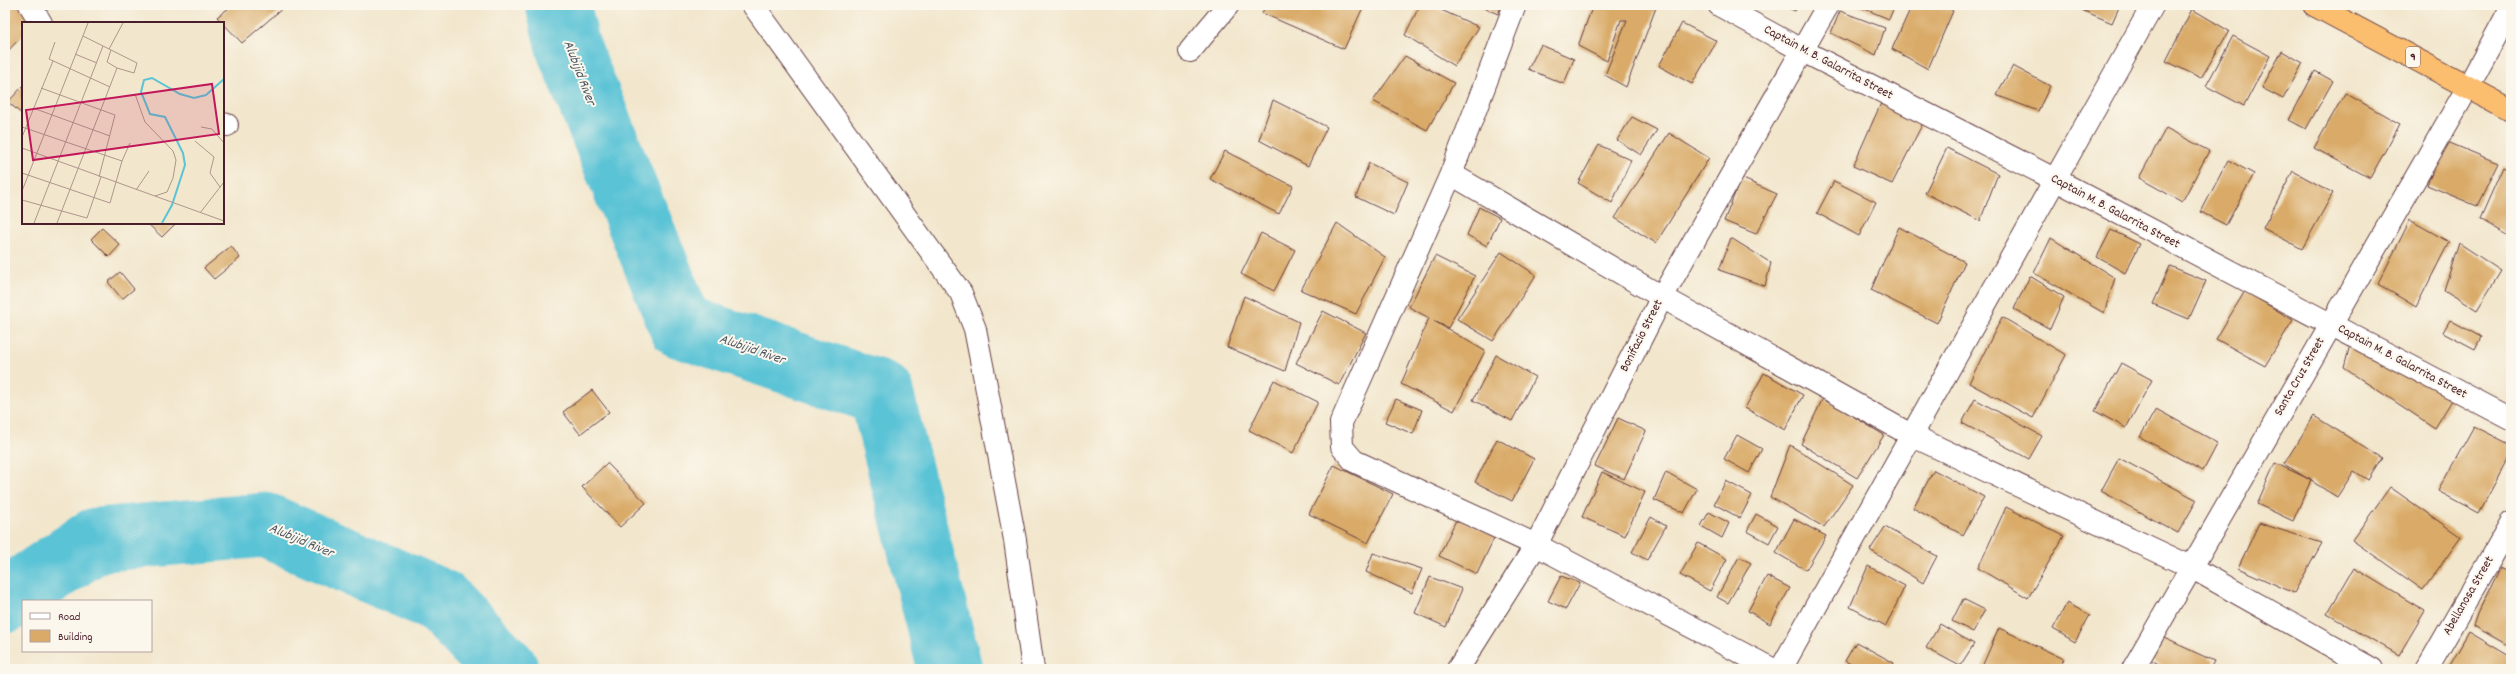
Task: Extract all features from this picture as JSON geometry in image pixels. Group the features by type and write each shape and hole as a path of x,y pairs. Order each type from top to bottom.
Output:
{"highway":[{"name":"9","path":"2314,5 2511,110"}],"street":[{"path":"30,5 40,22"},
{"path":"753,5 961,293 976,329 1015,540 1033,669"},
{"path":"1190,52 1228,5"},
{"path":"1515,5 1451,174 1340,423 1342,447 1354,461 1536,545 1772,669"},
{"name":"Captain M. B. Galarrita Street","path":"1719,5 1803,51 2056,180 2511,419"},
{"name":"Bonifacio Street","path":"1458,669 1536,545 1662,297 1828,5"},
{"path":"1781,669 2153,5"},
{"name":"Santa Cruz Street","path":"2133,669 2468,87 2511,8"},
{"path":"1451,174 1662,297 1911,435 2192,567 2372,669"},
{"name":"Abellanosa Street","path":"2427,669 2511,523"}],"building":[{"path":"6,5 20,5 33,22 22,22 22,36 5,54"},
{"path":"233,5 282,5 284,7 242,43 224,24 224,22 222,22 217,17"},
{"path":"1266,5 1364,5 1344,49 1262,13"},
{"path":"1420,5 1430,5 1479,27 1454,66 1405,35"},
{"path":"1477,5 1502,5 1498,14"},
{"path":"1593,5 1657,5 1626,87 1605,75 1627,20 1621,20 1607,61 1578,46"},
{"path":"1781,5 1799,5 1795,11"},
{"path":"1855,5 1895,5 1889,19"},
{"path":"1912,5 1944,5 1953,11 1928,69 1892,49"},
{"path":"2084,5 2120,5 2112,23 2082,10"},
{"path":"2192,9 2229,31 2201,78 2166,61"},
{"path":"1840,11 1885,28 1876,55 1831,33"},
{"path":"1682,23 1717,41 1692,84 1659,66"},
{"path":"2233,36 2270,56 2244,106 2206,86"},
{"path":"1541,45 1574,59 1564,84 1528,69"},
{"path":"2282,51 2303,63 2283,99 2262,88"},
{"path":"1405,56 1454,83 1427,130 1373,101"},
{"path":"2013,66 2050,86 2038,111 1996,95"},
{"path":"2315,71 2333,81 2306,129 2289,120"},
{"path":"22,87 22,114 8,102"},
{"path":"2345,93 2400,124 2370,178 2314,148"},
{"path":"1273,100 1327,127 1308,166 1259,140"},
{"path":"1882,101 1925,119 1892,184 1853,166"},
{"path":"1632,117 1657,130 1641,155 1617,140"},
{"path":"2166,128 2209,151 2182,202 2139,178"},
{"path":"1669,133 1709,158 1656,243 1615,218"},
{"path":"2445,141 2498,163 2477,206 2427,185"},
{"path":"1599,145 1631,160 1612,203 1578,183"},
{"path":"1947,148 1998,174 1980,221 1925,193"},
{"path":"1225,151 1293,186 1279,214 1210,179"},
{"path":"2228,160 2254,174 2226,225 2201,212"},
{"path":"1369,163 1408,182 1394,215 1356,197"},
{"path":"2503,167 2511,171 2511,237 2480,219"},
{"path":"2293,171 2333,193 2302,249 2263,228"},
{"path":"1741,178 1777,194 1756,234 1724,221"},
{"path":"1834,181 1876,202 1859,236 1817,213"},
{"path":"1479,207 1500,218 1487,246 1467,235"},
{"path":"2410,220 2449,242 2416,307 2378,284"},
{"path":"1337,223 1385,257 1356,314 1301,290"},
{"path":"148,224 175,224 162,237"},
{"path":"1899,227 1965,262 1937,323 1871,290"},
{"path":"102,228 120,245 109,257 91,239"},
{"path":"2111,230 2140,244 2125,273 2097,257"},
{"path":"1261,233 1295,250 1274,291 1241,274"},
{"path":"1731,238 1771,263 1765,286 1719,270"},
{"path":"2051,238 2115,278 2104,313 2034,273"},
{"path":"2459,243 2501,271 2477,310 2444,290"},
{"path":"231,246 240,258 214,279 204,268"},
{"path":"1501,252 1536,275 1493,341 1457,319"},
{"path":"1435,256 1475,276 1448,328 1434,321 1485,351 1454,411 1401,384 1429,318 1409,307"},
{"path":"2170,266 2206,281 2189,319 2153,304"},
{"path":"120,272 134,289 122,299 108,282"},
{"path":"2030,276 2064,297 2050,329 2014,309"},
{"path":"2245,291 2293,320 2265,366 2216,339"},
{"path":"1244,296 1299,322 1285,371 1227,347"},
{"path":"1323,311 1366,333 1339,385 1296,363"},
{"path":"2002,317 2066,355 2033,418 1969,383"},
{"path":"2450,320 2481,337 2475,349 2443,332"},
{"path":"2351,341 2454,397 2435,428 2344,368"},
{"path":"1496,355 1535,377 1512,421 1473,400"},
{"path":"2121,363 2152,380 2126,428 2095,411"},
{"path":"1764,373 1803,395 1785,430 1745,408"},
{"path":"1274,380 1318,402 1293,453 1249,430"},
{"path":"592,390 609,412 580,434 563,412"},
{"path":"1823,398 1884,435 1857,478 1801,444"},
{"path":"1396,399 1422,410 1413,434 1385,422"},
{"path":"1975,399 2042,436 2029,459 1962,423"},
{"path":"2156,409 2218,443 2203,471 2140,437"},
{"path":"2314,416 2382,458 2368,480 2354,471 2337,497 2284,464"},
{"path":"1618,418 1646,431 1624,479 1595,466"},
{"path":"2474,426 2511,445 2511,453 2479,513 2438,491"},
{"path":"1737,435 1762,449 1749,473 1724,459"},
{"path":"1497,439 1534,459 1512,501 1475,482"},
{"path":"1790,445 1853,485 1824,527 1770,497"},
{"path":"2119,458 2197,500 2178,533 2101,491"},
{"path":"607,463 646,503 620,527 582,487"},
{"path":"2275,463 2311,480 2293,521 2257,504"},
{"path":"1334,465 1393,494 1368,543 1309,514"},
{"path":"1934,470 1984,497 1963,535 1913,508"},
{"path":"1602,472 1645,492 1625,536 1582,517"},
{"path":"1666,472 1697,489 1684,513 1654,500"},
{"path":"1726,481 1752,495 1740,518 1714,504"},
{"path":"2390,487 2461,537 2423,590 2352,540"},
{"path":"2006,507 2064,536 2028,598 1978,568"},
{"path":"1709,512 1729,523 1722,538 1701,526"},
{"path":"1756,514 1778,526 1769,543 1747,531"},
{"path":"1651,517 1666,526 1647,560 1632,552"},
{"path":"1457,518 1495,536 1477,574 1439,556"},
{"path":"1794,519 1826,536 1806,570 1776,553"},
{"path":"2259,523 2322,543 2294,593 2238,568"},
{"path":"1885,527 1937,556 1923,583 1870,550"},
{"path":"1698,543 1727,559 1710,591 1680,575"},
{"path":"1373,553 1422,569 1412,593 1366,572"},
{"path":"1739,557 1751,563 1728,603 1717,597"},
{"path":"1868,566 1905,586 1886,626 1850,607"},
{"path":"2354,568 2425,611 2399,655 2327,614"},
{"path":"2500,568 2511,573 2511,647 2474,626 2478,614"},
{"path":"1561,576 1580,583 1566,609 1548,601"},
{"path":"1767,576 1790,588 1770,624 1748,611"},
{"path":"1430,577 1462,589 1446,627 1415,613"},
{"path":"1963,599 1985,610 1973,632 1952,621"},
{"path":"2067,603 2090,615 2075,642 2053,629"},
{"path":"1940,624 1974,644 1960,666 1926,648"},
{"path":"1999,628 2064,659 2058,669 1981,669"},
{"path":"2469,632 2511,657 2511,669 2448,669"},
{"path":"2164,638 2214,661 2210,669 2168,669 2151,660"},
{"path":"1856,642 1894,663 1891,669 1860,669 1845,661"}],"waterway":[{"name":"Alubijid River","path":"558,5 568,47 681,326 881,393 950,669"},
{"name":"Alubijid River","path":"5,601 96,540 265,525 440,601 506,669"}]}
